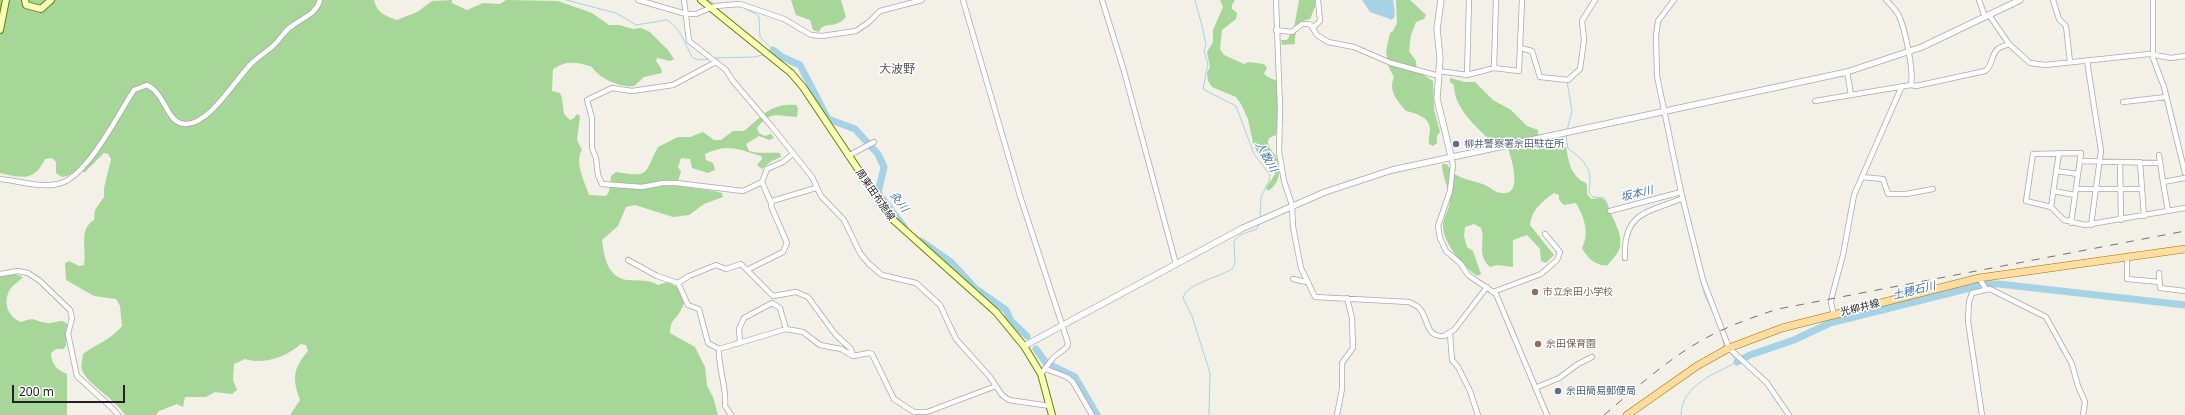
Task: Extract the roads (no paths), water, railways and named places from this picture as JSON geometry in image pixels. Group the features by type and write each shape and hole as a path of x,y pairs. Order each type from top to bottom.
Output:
{"main road":[{"path":"0,30 6,0"},
{"path":"25,0 26,5 41,9 51,0"},
{"name":"周東田布施線","path":"701,0 791,73 803,87 882,207 895,224 996,312 1024,346 1041,374 1052,415"},
{"name":"光柳井線","path":"1628,415 1697,366 1729,348 1782,328 1980,279 2185,249"}],"street":[{"path":"0,179 52,185 73,178 85,166 134,90 141,86 147,85 161,95 170,116 176,122 187,124 194,122 224,97 254,61 275,44 292,26 312,13 320,0"},
{"path":"638,0 686,14 696,14 709,8 740,4 784,18 811,35 822,36 856,31 869,22 880,11 922,0"},
{"path":"684,0 689,41 726,70 733,82 812,177 820,196 844,220 860,253 877,272 891,278 916,283 940,305 956,339 1009,400 1050,406"},
{"path":"962,0 1060,326 1068,345 1050,362 1041,374"},
{"path":"1102,0 1124,71 1176,264"},
{"path":"1276,0 1280,108 1279,152 1284,181 1292,205 1293,227 1301,268 1314,297 1409,302 1420,308 1428,329 1432,333 1440,336 1450,334 1487,286"},
{"path":"1313,28 1320,21 1318,0"},
{"path":"1441,0 1437,29 1439,74 1437,99 1453,165 1450,191 1438,226 1440,238 1446,251 1461,264 1468,276 1487,286 1493,292 1546,415"},
{"path":"1467,75 1469,0"},
{"path":"1494,68 1496,0"},
{"path":"1276,30 1292,32 1305,23 1313,28 1317,35 1328,42 1354,47 1391,63 1439,74 1467,75 1494,68 1519,71 1522,0"},
{"path":"1520,48 1532,51 1540,77 1568,80 1580,69 1584,40 1582,20 1595,0"},
{"path":"1674,0 1660,16 1656,36 1657,76 1681,192 1706,293 1729,348 1743,363 1767,383 1788,415"},
{"path":"1886,0 1900,18 1908,53 1911,85"},
{"path":"1979,0 1987,16 2009,44 2032,64 2152,55 2171,58 2185,56"},
{"path":"1024,346 1243,228 1292,205 1370,177 1451,156 1847,72 1908,53 2020,0"},
{"path":"2053,0 2059,19 2066,26 2070,62"},
{"path":"2154,0 2152,55 2166,97 2185,173"},
{"path":"1815,101 1902,86 1916,86 1984,71 1991,65 1994,52 1997,49 2009,44"},
{"path":"714,60 673,85 632,92 612,88 587,100 592,118 592,148 596,158 598,175 602,184 605,186 642,188 663,183 743,191 762,182 767,169 783,162 793,154"},
{"path":"2087,61 2101,151 2091,225"},
{"path":"1847,72 1851,95"},
{"path":"1834,315 1831,303 1832,296 1846,242 1852,202 1902,86"},
{"path":"2123,102 2166,97"},
{"path":"848,156 874,142"},
{"path":"2051,207 2059,153"},
{"path":"2071,223 2081,153 2033,154 2027,203 2051,207 2064,220 2071,223 2091,225 2185,208"},
{"path":"2159,155 2168,212"},
{"path":"2080,160 2099,162 2160,163"},
{"path":"2120,162 2121,220"},
{"path":"2140,162 2144,216"},
{"path":"2056,171 2078,174"},
{"path":"1862,177 1883,179 1888,194 1906,194 1933,189"},
{"path":"2163,182 2185,178"},
{"path":"747,270 783,252 787,244 762,182"},
{"path":"771,203 816,188"},
{"path":"2076,189 2142,189"},
{"path":"2053,191 2075,194"},
{"path":"1610,210 1681,192"},
{"path":"1625,258 1625,237 1636,218 1683,198"},
{"path":"1493,292 1538,276 1557,260 1560,252 1545,234"},
{"path":"2127,257 2127,280 2160,282"},
{"path":"628,260 657,276 678,283 688,305 700,311 708,343 719,349 786,329 803,332 820,345 841,349 853,356 869,353 872,354 894,398 909,410 918,413 934,410 996,386"},
{"path":"678,283 689,276 716,265 726,269 739,264 773,296 796,292 808,297 835,334 851,349 853,356"},
{"path":"0,274 18,271 28,273 40,281 70,310 72,318 68,334 77,376 118,415"},
{"path":"2159,273 2160,288 2185,291"},
{"path":"1293,279 1306,282"},
{"path":"1980,279 1985,288"},
{"path":"1982,415 1968,312 1972,293 1985,288 2042,314 2049,321 2072,364 2078,386 2085,402 2083,415"},
{"path":"1337,415 1342,389 1342,363 1353,348 1352,318 1347,298"},
{"path":"740,342 739,329 744,318 772,303 780,308 786,329"},
{"path":"1450,334 1452,360 1458,367 1470,391 1478,415"},
{"path":"719,349 722,378 726,394 725,406 731,415"},
{"path":"1535,388 1559,378 1578,364 1592,357"},
{"path":"1046,368 1067,377 1072,382 1092,415"}],"water":[{"path":"1362,0 1393,0 1395,13 1394,18 1391,20 1370,12"}],"waterway":[{"name":"灸川","path":"566,0 616,13 636,25 667,20 679,32 693,58 699,60 710,59"},
{"name":"灸川","path":"708,0 715,4"},
{"name":"人数川","path":"1195,0 1206,44 1204,51 1208,64 1203,89 1236,106 1254,154 1270,175 1269,181 1261,197 1260,218"},
{"name":"灸川","path":"729,6 742,7 759,17 760,37 773,50 770,52"},
{"name":"灸川","path":"773,50 782,57 800,65 828,119 855,129 878,154 884,167 878,193 904,227"},
{"name":"灸川","path":"715,58 754,57 763,55"},
{"name":"坂本川","path":"1567,81 1572,111 1567,130"},
{"name":"坂本川","path":"1566,136 1568,149 1584,162 1589,171 1589,193 1593,197 1604,198 1609,209"},
{"name":"坂本川","path":"1681,201 1704,293 1713,313"},
{"name":"人数川","path":"1209,415 1210,373 1192,316 1183,298 1186,293 1197,284 1233,268 1235,263 1234,241 1240,235 1257,229 1259,223"},
{"name":"灸川","path":"921,241 951,262 975,288 1006,310 1011,321 1027,336"},
{"name":"土穂石川","path":"1737,362 1750,355 1794,340 1830,323 1986,284 1999,284 2185,305"},
{"name":"坂本川","path":"1722,336 1724,346"},
{"name":"灸川","path":"1036,349 1046,363 1075,377 1097,415"},
{"name":"土穂石川","path":"1681,415 1683,404 1687,395 1693,388 1701,381 1737,362 1731,354"}],"railway":[{"path":"1604,415 1652,374 1704,339 1731,326 1778,309 2185,231"}],"place":[{"name":"柳井警察署余田駐在所","path":"1456,144"},
{"name":"市立余田小学校","path":"1535,292"},
{"name":"余田保育園","path":"1538,344"},
{"name":"余田簡易郵便局","path":"1558,391"}],"district":[{"name":"大波野","path":"897,70"}]}
